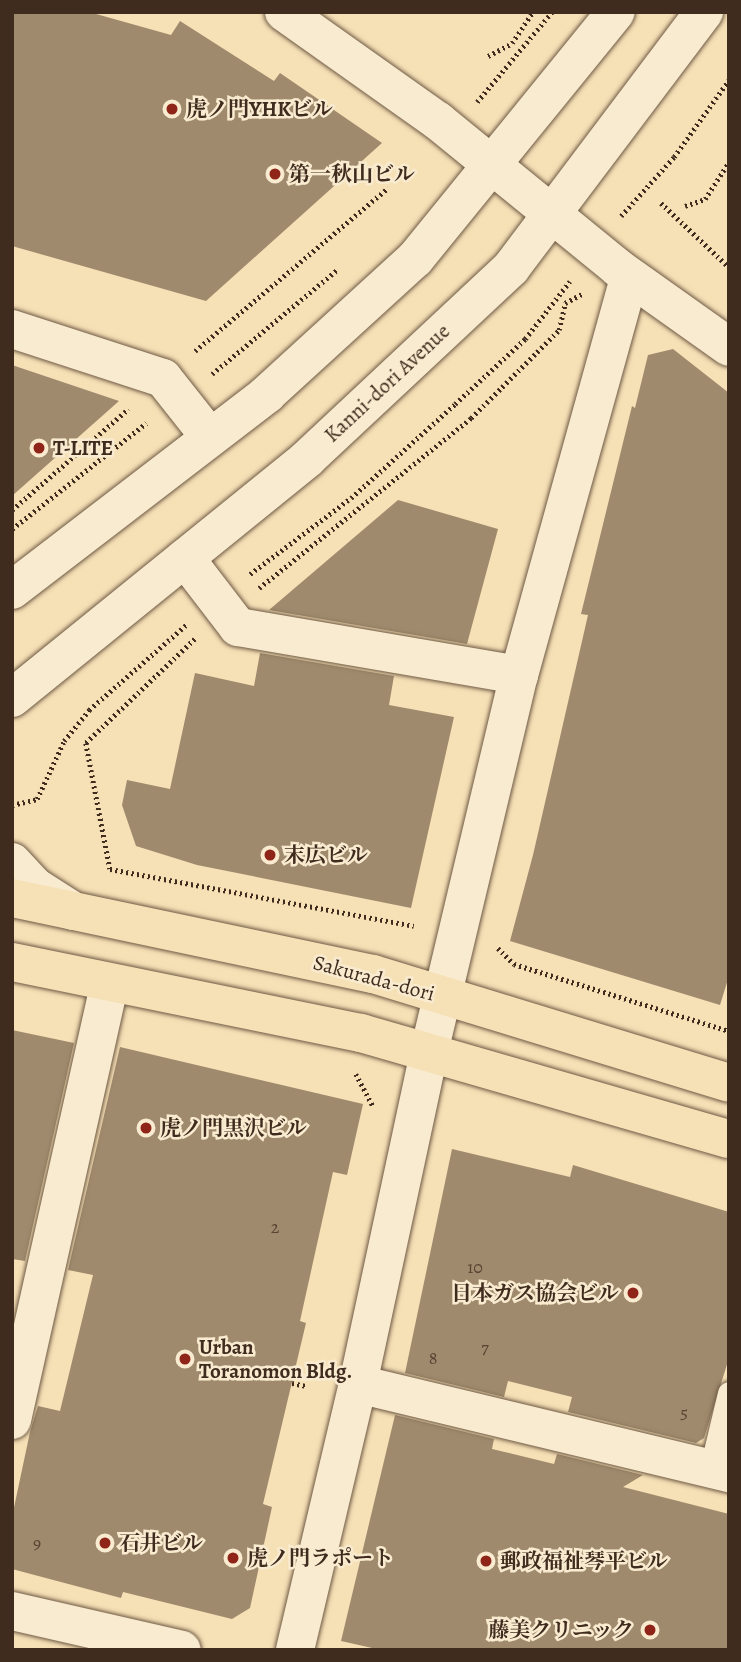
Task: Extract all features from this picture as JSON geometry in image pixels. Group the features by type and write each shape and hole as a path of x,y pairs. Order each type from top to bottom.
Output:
{"highway":[{"name":"Sakurada-dori","path":"12,898 373,974 729,1083"},
{"path":"12,962 347,1030 729,1139"}],"street":[{"path":"284,12 453,134 614,265 729,347"},
{"path":"12,590 267,394 415,259 616,12"},
{"name":"Kanni-dori Avenue","path":"12,698 185,558 358,410 511,268 704,12"},
{"path":"295,1650 358,1384 442,995 614,265"},
{"path":"12,329 171,388 209,436"},
{"path":"185,558 238,627 519,675"},
{"path":"12,715 79,643"},
{"path":"12,862 34,886 74,911"},
{"path":"12,1420 110,983"},
{"path":"358,1384 720,1470"},
{"path":"12,1612 182,1650"}],"lane":[{"path":"720,1470 729,1393"}],"path":[{"path":"488,56 512,43 533,12"},
{"path":"453,134 552,12"},
{"path":"414,926 110,869 86,743 222,606 351,498 525,339 614,265 674,157 729,80"},
{"path":"685,206 705,199 729,162"},
{"path":"12,529 171,388 388,188"},
{"path":"661,203 729,267"},
{"path":"12,510 171,388 341,266"},
{"path":"12,805 37,799 64,741 89,710 471,418 559,330 565,303 582,293"},
{"path":"497,950 508,953 514,964 729,1031"},
{"path":"353,1069 373,1107"},
{"path":"292,1383 306,1386"}],"building":[{"path":"12,12 89,12 171,35 180,21 274,81 280,73 382,143 206,301 12,246"},
{"path":"673,349 729,393 729,976 720,1005 510,941 533,855 588,615 581,614 632,406 635,408 648,355"},
{"name":"T-LITE","path":"12,365 119,401 12,496"},
{"path":"398,500 498,529 467,644 269,610"},
{"path":"260,653 394,676 389,705 454,717 411,908 197,865 136,846 122,805 127,780 170,789 195,673 254,686"},
{"path":"12,1030 74,1043 25,1261 12,1259"},
{"path":"120,1047 363,1104 347,1175 333,1172 300,1321 306,1323 263,1504 272,1507 250,1608 232,1619 123,1592 121,1598 12,1569 12,1517 30,1432 38,1406 60,1411 93,1275 68,1270"},
{"path":"452,1149 570,1177 573,1165 729,1212 729,1358 704,1438 696,1443 568,1412 572,1397 508,1381 504,1397 405,1373"},
{"name":"郵政福祉琴平ビル","path":"395,1415 494,1439 492,1449 554,1464 557,1454 643,1475 623,1487 729,1514 729,1650 381,1650 341,1641"}],"place":[{"name":"虎ノ門YHKビル","path":"172,109"},
{"name":"第一秋山ビル","path":"275,174"},
{"name":"T-LITE","path":"39,448"},
{"name":"末広ビル","path":"270,855"},
{"name":"虎ノ門黒沢ビル","path":"146,1128"},
{"name":"日本ガス協会ビル","path":"633,1293"},
{"name":"Urban Toranomon Bldg.","path":"185,1359"},
{"name":"石井ビル","path":"105,1543"},
{"name":"虎ノ門ラポート","path":"233,1558"},
{"name":"郵政福祉琴平ビル","path":"486,1561"},
{"name":"藤美クリニック","path":"650,1630"}]}
